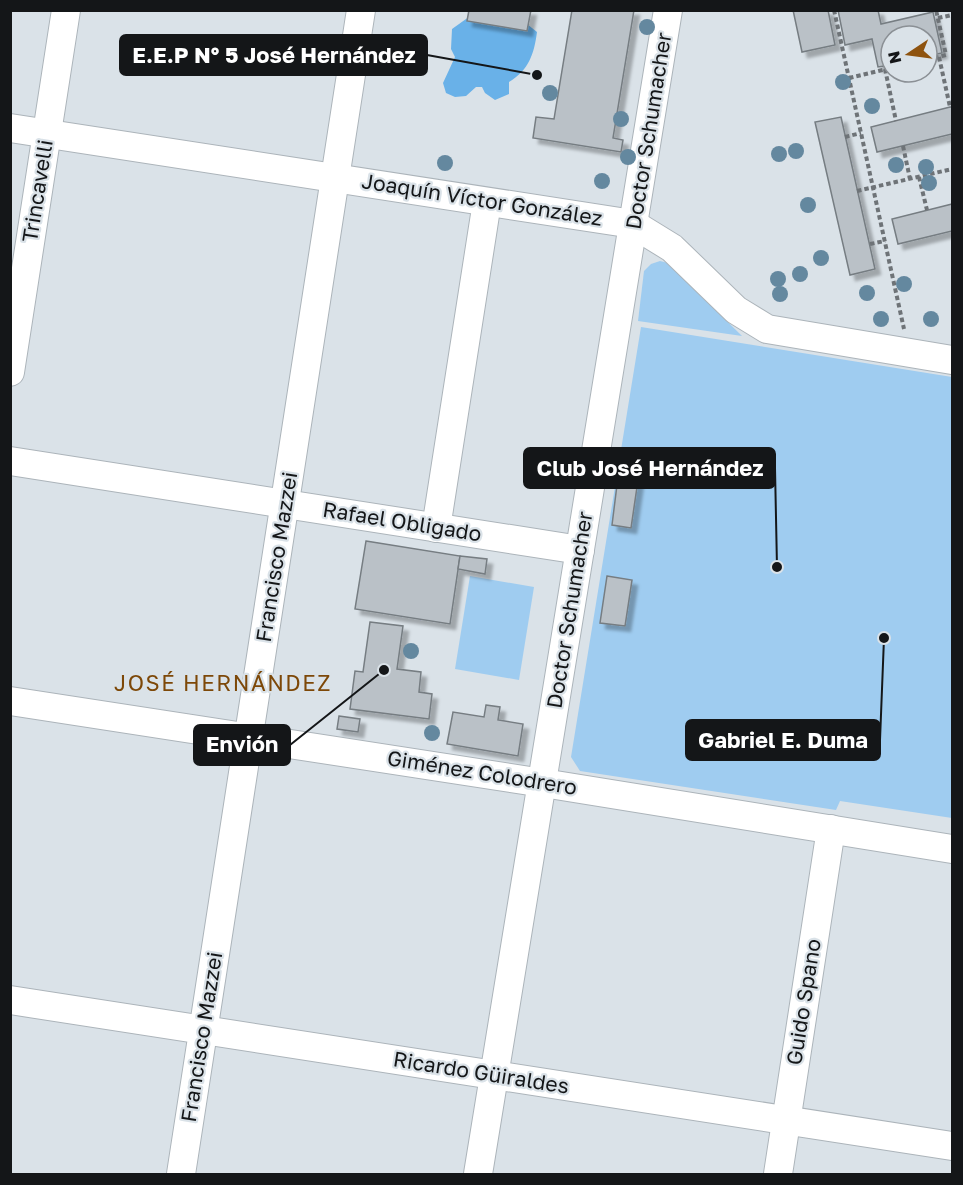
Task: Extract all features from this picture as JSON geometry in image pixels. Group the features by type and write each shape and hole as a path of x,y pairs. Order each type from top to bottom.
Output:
{"street":[{"name":"Trincavelli","path":"10,372 66,10"},
{"name":"Francisco Mazzei","path":"181,1174 361,10"},
{"name":"Doctor Schumacher","path":"478,1174 668,10"},
{"name":"Joaquín Víctor González","path":"10,128 633,224 672,248 736,310 767,329 952,360"},
{"path":"436,528 487,202"},
{"name":"Rafael Obligado","path":"10,461 580,550"},
{"name":"Giménez Colodrero","path":"10,701 952,849"},
{"name":"Guido Spano","path":"778,1174 831,829"},
{"name":"Ricardo Güiraldes","path":"10,1000 952,1146"}],"path":[{"path":"834,10 909,353"},
{"path":"936,10 946,56 939,57 950,107"},
{"path":"938,18 952,15"},
{"path":"849,78 879,70"},
{"path":"888,84 896,121"},
{"path":"845,137 861,133"},
{"path":"903,146 910,179"},
{"path":"857,191 952,169"},
{"path":"919,177 927,210"},
{"path":"870,244 885,241"}],"shaded area":[{"path":"473,14 522,20 537,32 526,67 509,82 509,94 495,100 485,93 482,87 476,87 466,96 455,97 446,93 443,83 455,57 451,49 452,29"},
{"path":"660,261 668,263 742,336 638,321 644,271 651,264"},
{"path":"641,327 952,377 952,818 840,801 836,810 580,771 571,757"},
{"path":"470,576 534,587 519,680 455,669"}],"building":[{"path":"469,10 531,10 527,31 467,21"},
{"path":"572,10 634,10 613,138 623,140 621,152 533,138 536,117 554,119"},
{"path":"793,10 828,10 835,45 802,52"},
{"path":"838,10 878,10 881,24 879,24 879,67 872,39 845,45"},
{"path":"933,12 936,24 881,24"},
{"path":"952,107 952,134 877,152 871,127"},
{"path":"841,117 875,269 850,275 815,122"},
{"path":"952,204 952,231 898,244 892,219"},
{"path":"618,477 638,480 631,528 612,525"},
{"path":"366,541 460,556 450,624 355,609"},
{"path":"460,556 487,559 485,574 458,569"},
{"path":"607,576 632,580 625,626 600,623"},
{"path":"370,622 403,626 397,669 421,672 419,692 432,694 429,719 350,709 355,671 363,672"},
{"path":"486,705 500,707 498,720 523,724 518,756 447,744 453,712 484,717"},
{"path":"339,716 360,719 358,732 337,729"}],"place":[{"name":"E.E.P N° 5 José Hernández","path":"537,75"},
{"name":"Club José Hernández","path":"777,567"},
{"name":"Gabriel E. Duma","path":"884,638"},
{"name":"Envión","path":"384,670"}],"district":[{"name":"JOSÉ HERNÁNDEZ","path":"223,683"}]}
